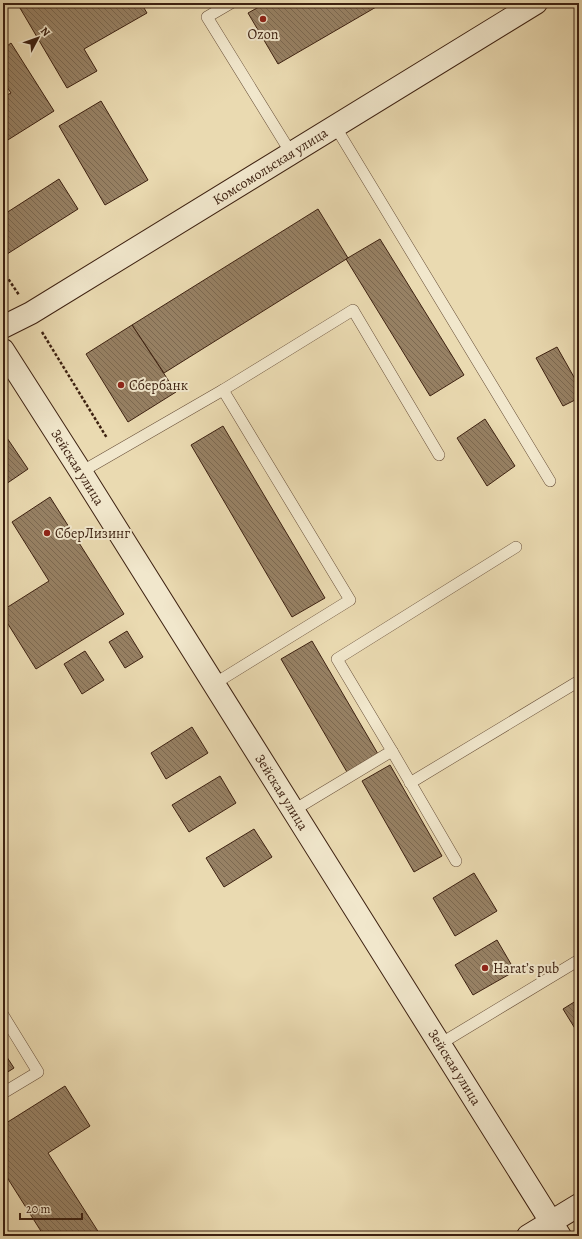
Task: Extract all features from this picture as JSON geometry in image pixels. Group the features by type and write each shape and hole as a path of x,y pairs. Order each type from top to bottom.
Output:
{"street":[{"name":"Комсомольская улица","path":"3,327 31,313 536,3"},
{"name":"Зейская улица","path":"3,350 294,810 556,1229"},
{"path":"528,1236 556,1229 579,1205"}],"lane":[{"path":"231,3 208,18 291,153"},
{"path":"335,126 550,480"},
{"path":"81,472 223,390 353,310 439,455"},
{"path":"214,684 350,600 223,390"},
{"path":"456,861 337,659 516,547"},
{"path":"410,783 579,681"},
{"path":"294,810 392,751"},
{"path":"440,1044 579,960"},
{"path":"3,1015 38,1072 3,1093"}],"path":[{"path":"3,271 31,313 116,452"}],"building":[{"path":"17,3 141,3 147,13 84,49 97,71 67,88"},
{"path":"266,3 383,3 278,64 248,13"},
{"path":"11,43 54,111 3,143 3,97 11,93 3,81 3,49"},
{"path":"101,101 148,180 105,205 59,126"},
{"path":"59,179 78,209 4,256 3,215"},
{"path":"318,209 348,258 164,373 132,325"},
{"path":"380,239 464,375 430,396 346,259"},
{"path":"132,325 176,392 128,422 86,354"},
{"path":"557,347 579,386 579,398 563,406 536,358"},
{"path":"485,419 515,466 487,486 457,438"},
{"path":"223,426 325,598 292,617 191,445"},
{"path":"3,432 28,469 6,484 3,480"},
{"path":"50,497 124,614 36,669 3,616 3,610 49,581 12,522"},
{"path":"127,631 143,657 125,668 109,642"},
{"path":"312,641 378,754 347,772 281,659"},
{"path":"85,651 104,680 82,694 64,664"},
{"path":"192,727 208,753 166,779 151,753"},
{"path":"390,765 442,856 414,872 362,781"},
{"path":"220,776 236,803 189,832 172,805"},
{"path":"254,829 272,857 224,887 206,858"},
{"path":"474,873 497,911 455,936 433,898"},
{"name":"Harat’s pub","path":"497,940 515,971 473,995 455,965"},
{"path":"579,999 579,1035 563,1009"},
{"path":"3,1051 14,1068 3,1075"},
{"path":"65,1086 90,1126 48,1153 101,1236 44,1236 3,1171 3,1125"}],"place":[{"name":"Ozon","path":"263,19"},
{"name":"Сбербанк","path":"121,385"},
{"name":"СберЛизинг","path":"47,533"},
{"name":"Harat’s pub","path":"485,968"}]}
